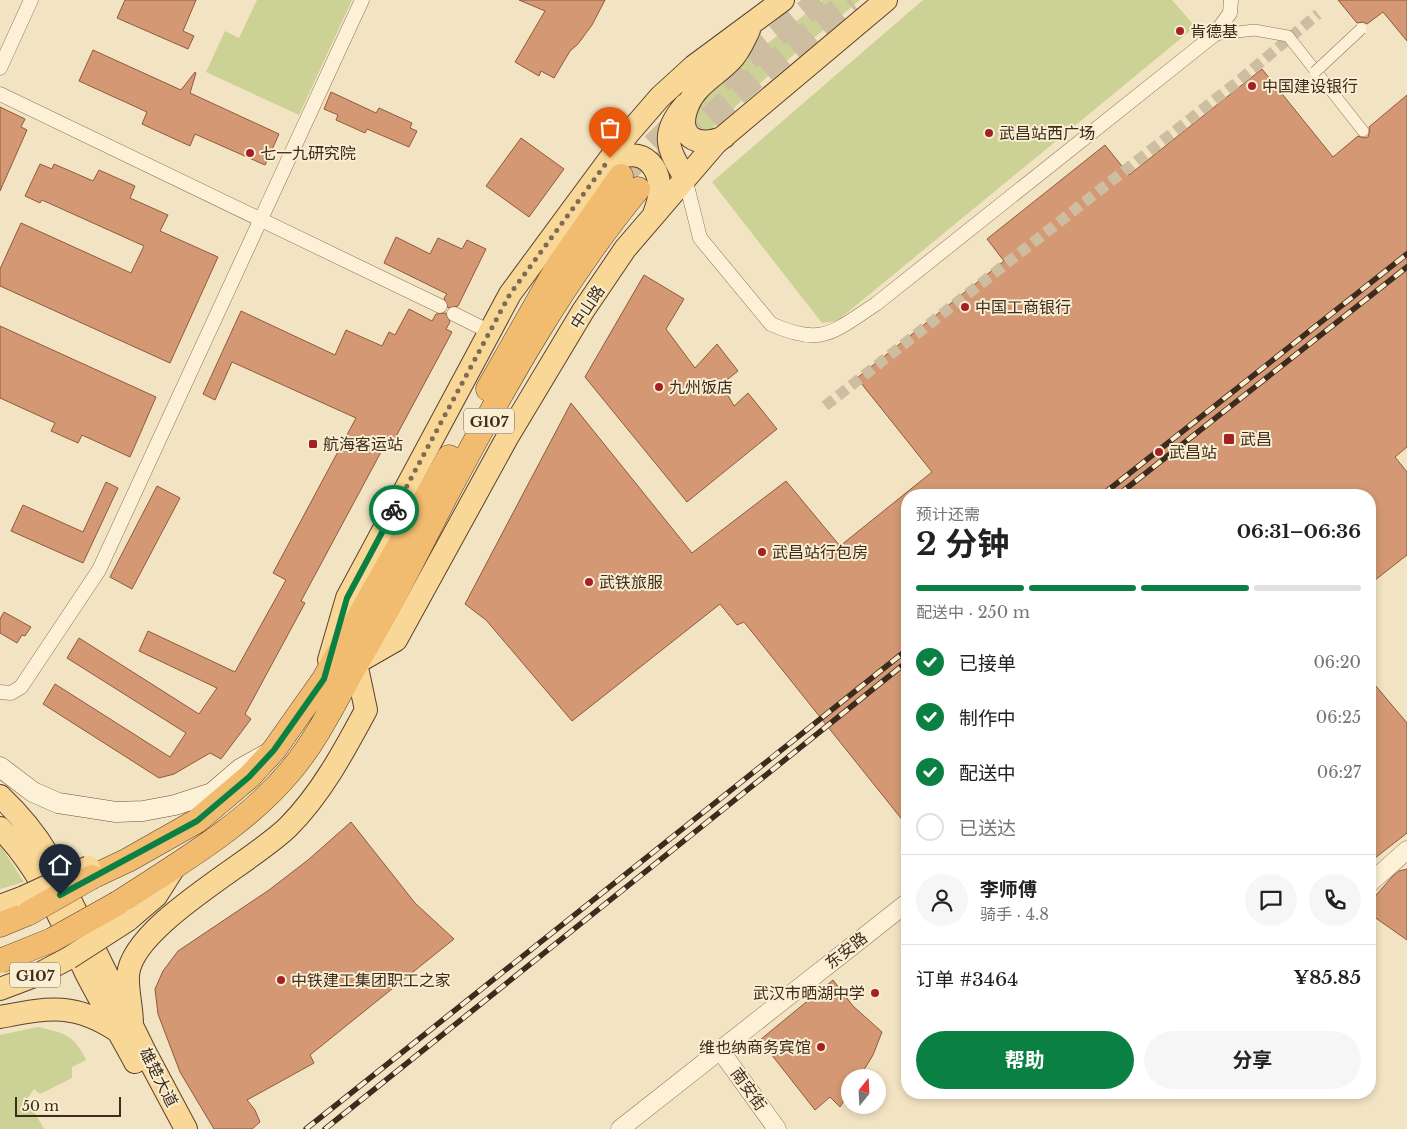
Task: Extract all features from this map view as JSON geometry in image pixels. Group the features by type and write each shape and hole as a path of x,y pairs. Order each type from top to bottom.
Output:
{"highway":[{"name":"G107","path":"123,912 175,866 240,821 266,798 293,768 319,731 389,608 450,489 523,360 598,238 620,179"},
{"name":"G107","path":"91,872 128,860 197,821 221,803 274,750 324,679 558,266 620,179"},
{"path":"0,925 29,913 91,872"},
{"path":"0,961 123,912"}],"main road":[{"path":"324,679 347,598 510,294 620,179 628,134 660,97 694,66 783,0"},
{"name":"中山路","path":"356,663 396,640 508,436 625,249 685,178 724,137 886,0"},
{"path":"685,178 676,163 668,134 676,116 696,93 732,60 755,21"},
{"path":"696,93 688,104 685,116 684,128 690,138 700,143 713,142 724,137"},
{"path":"620,179 612,161 626,155 642,157 651,162 659,174 661,188 652,217"},
{"path":"122,1028 128,974 136,955 146,940 192,898 259,852 288,827 328,775 366,710 356,663"},
{"path":"0,767 33,792 58,803 116,812 143,811 176,805 212,793 240,769 274,750"},
{"path":"0,796 18,812 37,836 48,855 122,1028"},
{"path":"0,828 25,857 48,894 122,1028"},
{"path":"0,906 91,872"},
{"name":"G107","path":"0,989 36,975 69,958 123,912"},
{"path":"0,1017 47,1010 70,1010 88,1014 122,1028"},
{"name":"雄楚大道","path":"122,1028 170,1129"},
{"name":"雄楚大道","path":"122,1028 186,1129"}],"street":[{"path":"0,68 31,0"},
{"path":"0,692 11,693 21,687 95,578 362,0"},
{"path":"685,178 700,238 771,324 787,331 808,336 832,333 876,304 1214,35 1230,13 1231,0"},
{"path":"1315,72 1361,29"},
{"path":"1214,35 1254,30 1288,36 1363,131"},
{"path":"0,94 440,306"},
{"path":"454,314 490,332"},
{"path":"1376,878 1407,850"},
{"name":"东安路","path":"620,1129 901,908"},
{"name":"南安街","path":"720,1050 777,1129"}],"green space":[{"path":"257,0 352,0 299,115 206,72 225,31 239,38"},
{"path":"823,0 860,0 767,77 703,137 689,119 703,101 752,55"},
{"path":"923,0 1172,0 1192,23 1190,31 837,321 822,323 712,182"},
{"path":"0,845 24,882 0,889"},
{"path":"38,1027 68,1036 78,1045 86,1060 72,1067 72,1078 40,1094 34,1089 27,1099 44,1129 0,1129 0,1035"}],"building":[{"path":"125,0 196,0 183,31 194,36 188,49 117,18"},
{"path":"519,0 605,0 592,25 578,44 570,51 554,78 541,71 539,76 515,62 545,11"},
{"path":"1338,0 1407,0 1407,41 1383,12 1367,24 1363,22 1357,23"},
{"path":"93,50 181,90 195,72 190,93 279,134 265,165 195,134 190,146 142,124 147,112 79,81"},
{"name":"武昌站","path":"1262,69 1333,157 1358,136 1368,137 1369,127 1407,95 1407,447 1395,457 1407,472 1407,555 1376,579 1376,489 911,489 932,472 857,378 1004,261 987,239 1105,145 1129,175"},
{"path":"331,92 376,113 379,108 412,123 410,128 417,131 409,147 367,129 365,133 336,120 338,115 324,109"},
{"path":"0,107 25,119 21,127 27,130 0,191"},
{"path":"521,138 564,169 529,217 486,186"},
{"path":"40,164 52,169 54,164 93,181 99,170 135,186 130,198 168,215 160,231 218,257 170,363 0,286 0,269 21,223 131,273 144,246 42,200 40,203 25,196"},
{"path":"396,237 430,254 438,238 462,249 467,240 486,249 458,306 448,308 444,298 447,294 384,263"},
{"name":"九州饭店","path":"644,275 684,299 666,329 695,368 717,344 738,371 724,382 726,392 734,406 748,393 777,429 687,502 585,377"},
{"path":"409,309 432,321 436,314 446,313 450,322 446,329 452,332 393,442 388,439 301,601 305,603 245,714 251,719 221,759 210,753 174,774 159,778 43,704 55,684 170,757 186,733 67,658 79,638 199,714 217,688 139,651 148,631 235,672 286,580 273,573 356,418 232,362 215,400 203,394 241,311 335,355 346,330 382,346 389,332 395,335"},
{"path":"0,326 156,397 130,457 82,435 78,443 51,431 55,423 0,398"},
{"name":"武昌站","path":"571,403 692,553 786,481 840,546 901,497 901,818 744,622 737,625 720,604 572,721 486,620 465,604"},
{"path":"106,482 118,488 83,563 11,531 23,505 83,532"},
{"path":"157,486 180,498 132,589 110,577"},
{"path":"4,612 31,627 25,636 22,635 17,643 0,633 0,619"},
{"path":"1376,686 1407,723 1407,833 1376,857"},
{"name":"中铁建工集团职工之家","path":"351,822 415,903 454,939 310,1055 314,1063 247,1100 255,1110 260,1122 252,1129 214,1129 180,1072 158,1014 155,989 163,971 178,951 269,890 308,860"},
{"path":"1407,869 1407,940 1376,918 1376,895 1399,871"},
{"name":"维也纳商务宾馆","path":"833,980 853,1006 882,1032 873,1055 864,1069 841,1069 840,1107 830,1097 815,1110 760,1040"}],"tunnel":[{"path":"721,81 820,0"},
{"path":"658,168 727,102 850,0"},
{"path":"825,406 1236,83 1318,14"},
{"path":"627,170 680,119"}],"railway":[{"path":"1110,489 1407,254"},
{"path":"1126,489 1407,267"},
{"path":"306,1129 901,655"},
{"path":"325,1129 901,667"}],"way so far":[{"path":"394,510 510,294 610,158"}],"place":[{"name":"肯德基","path":"1180,31"},
{"name":"中国建设银行","path":"1252,86"},
{"name":"武昌站西广场","path":"989,133"},
{"name":"七一九研究院","path":"250,153"},
{"name":"中国工商银行","path":"965,307"},
{"name":"九州饭店","path":"659,387"},
{"name":"武昌","path":"1229,439"},
{"name":"航海客运站","path":"313,444"},
{"name":"武昌站","path":"1159,452"},
{"name":"武昌站行包房","path":"762,552"},
{"name":"武铁旅服","path":"589,582"},
{"name":"中铁建工集团职工之家","path":"281,980"},
{"name":"武汉市晒湖中学","path":"875,993"},
{"name":"维也纳商务宾馆","path":"821,1047"}],"route":[{"path":"60,895 128,860 197,821 221,803 274,750 324,679 347,598 394,510"}]}
